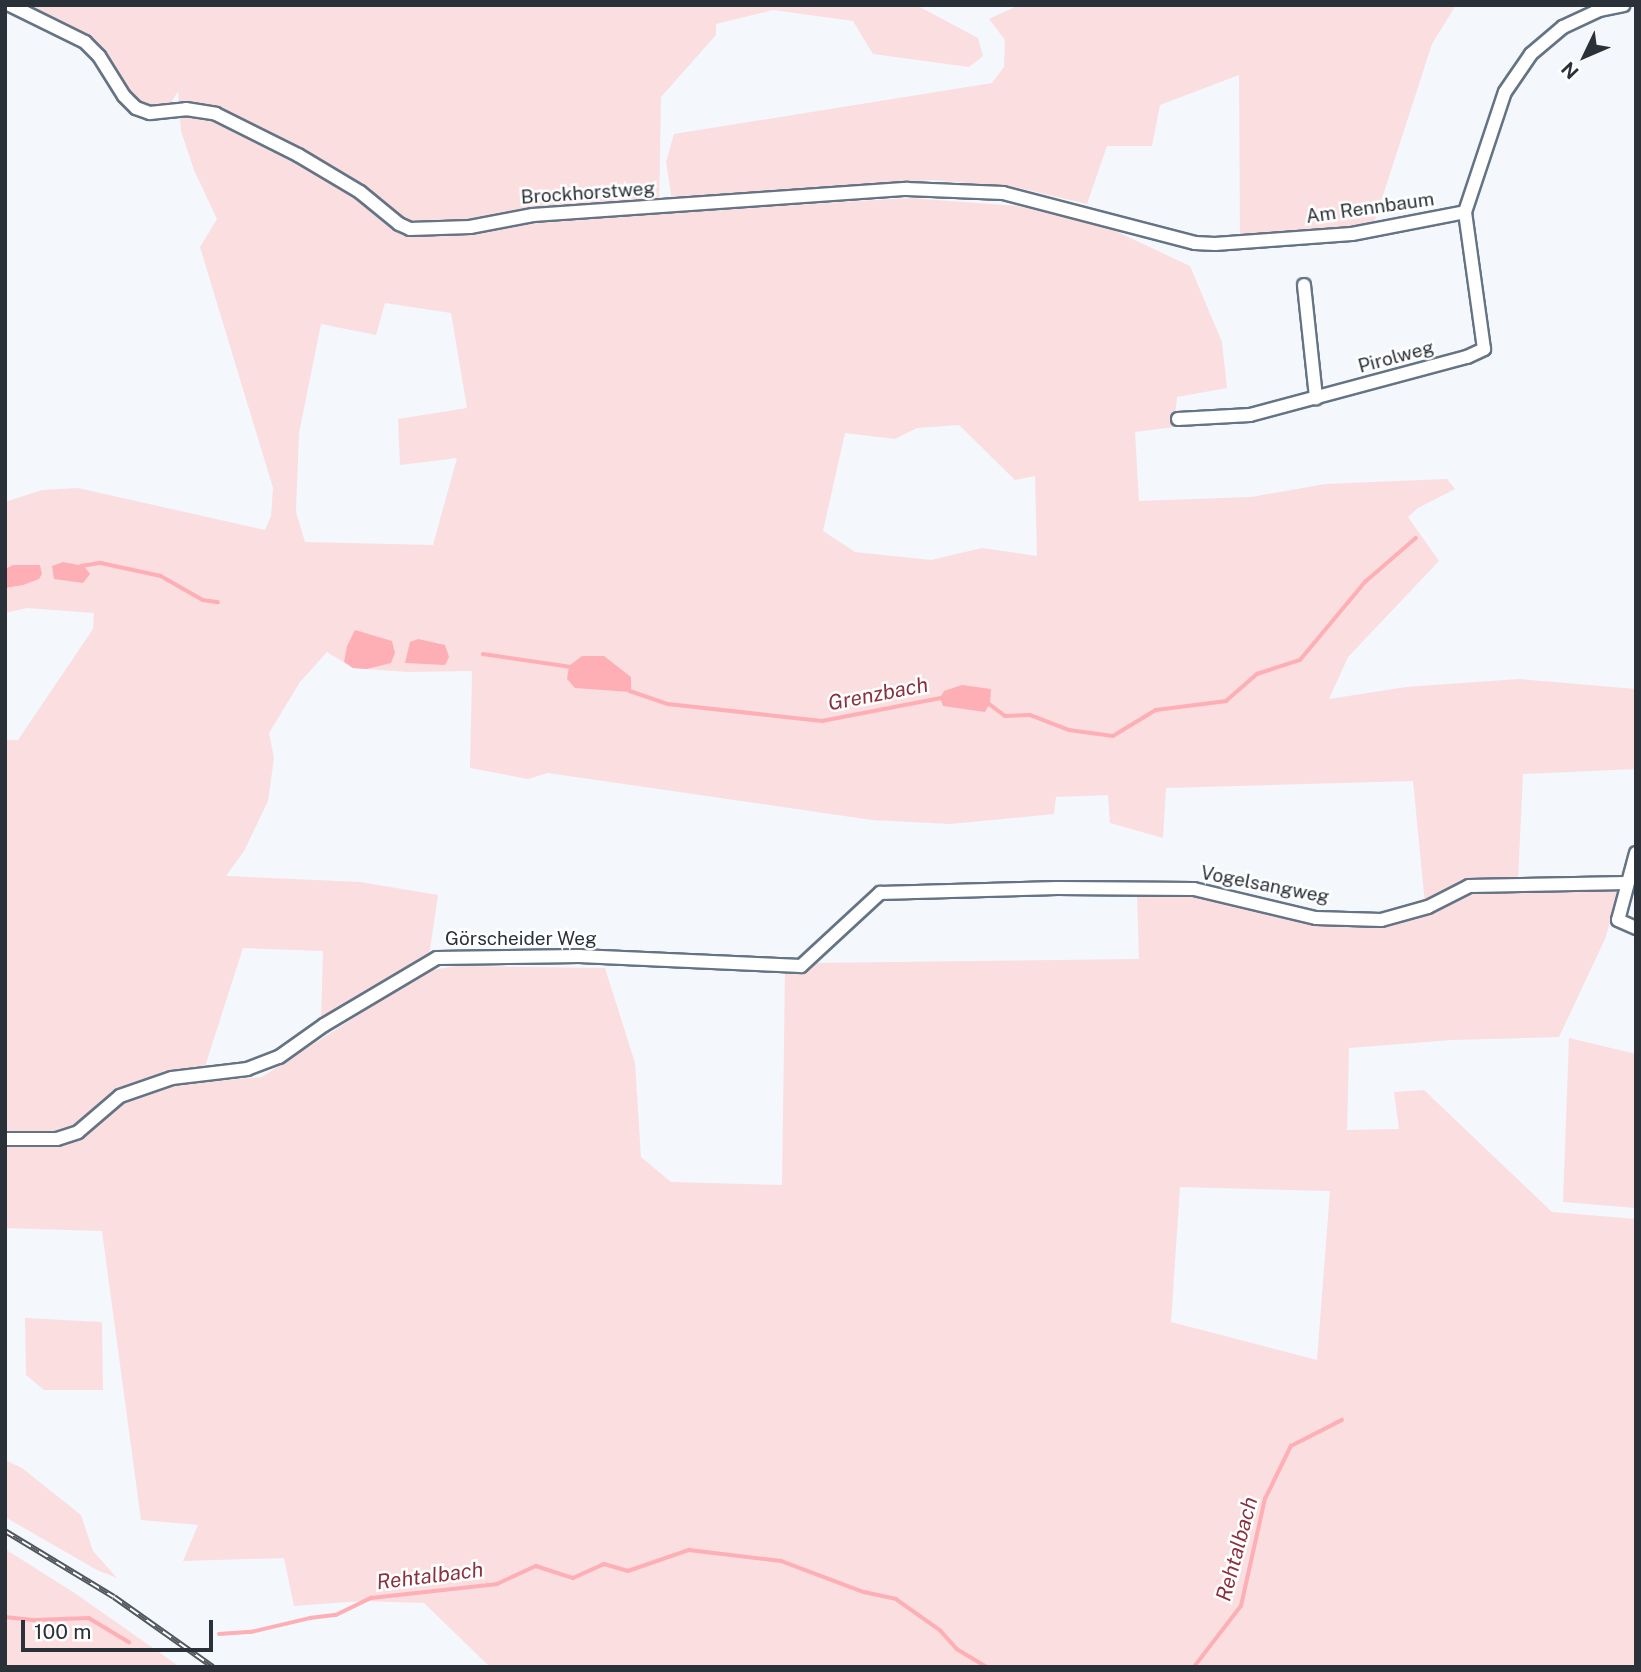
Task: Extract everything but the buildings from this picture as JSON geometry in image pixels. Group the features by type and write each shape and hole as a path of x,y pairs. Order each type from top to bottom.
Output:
{"street":[{"name":"Brockhorstweg","path":"10,5 85,42 99,56 124,96 136,108 150,113 186,109 215,114 299,155 360,192 399,224 410,229 470,227 533,215 930,189 1003,193 1195,243 1239,243"},
{"path":"1465,212 1506,92 1531,54 1563,27 1599,10 1624,5"},
{"name":"Am Rennbaum","path":"1239,243 1352,234 1465,212"},
{"name":"Pirolweg","path":"1178,418 1250,415 1467,358 1484,349 1465,212"},
{"path":"1304,285 1316,398"},
{"path":"1636,853 1618,920 1636,928"},
{"name":"Vogelsangweg","path":"1056,888 1195,890 1316,918 1381,920 1428,907 1469,886 1627,883"},
{"name":"Görscheider Weg","path":"5,1139 57,1139 78,1132 120,1096 172,1078 247,1069 279,1057 324,1025 437,958 579,956 801,966 880,892 1056,888"}],"shaded area":[{"path":"21,5 916,5 978,38 983,56 969,67 873,54 853,21 773,10 716,24 716,35 661,97 659,213 910,198 1018,206 1109,228 1190,266 1222,342 1227,388 1177,397 1174,427 1135,432 1139,501 1251,497 1325,484 1447,479 1455,489 1418,508 1408,517 1439,561 1348,657 1329,699 1406,687 1519,679 1636,689 1636,769 1523,774 1518,880 1621,886 1605,939 1559,1037 1452,1040 1349,1048 1347,1130 1399,1129 1394,1092 1424,1090 1552,1212 1636,1219 1636,1667 490,1667 424,1603 362,1601 294,1606 284,1558 183,1561 198,1525 141,1520 102,1231 5,1228 5,740 18,740 93,629 94,613 27,608 5,613 5,502 42,490 78,488 265,530 271,516 273,488 200,247 217,219 194,170 181,131 178,91 171,103 147,107 129,93 106,56 91,39","holes":["385,303 451,313 467,408 398,419 400,465 457,458 433,545 305,542 296,512 299,433 321,324 376,335","959,425 1015,480 1035,476 1037,556 982,548 931,560 855,552 823,531 845,433 895,439 917,428","327,652 353,668 407,672 472,671 470,768 528,779 548,773 872,820 950,824 1054,814 1056,797 1108,795 1110,823 1163,838 1166,788 1413,781 1425,904 1383,926 1194,893 1137,894 1139,959 814,963 803,972 785,971 782,1185 671,1182 641,1157 635,1063 605,968 456,966 427,971 262,1077 200,1082 243,948 323,951 321,1022 429,956 438,895 360,882 226,876 244,851 268,801 274,758 269,733 300,682","1180,1187 1330,1191 1317,1360 1171,1322"]},
{"path":"1019,5 1456,5 1432,44 1373,226 1240,239 1239,75 1160,105 1152,146 1107,146 1087,204 1015,187 931,180 672,200 666,162 674,134 992,83 1004,67 1005,40 989,19"},
{"path":"63,562 84,566 90,574 83,583 54,579 52,566"},
{"path":"13,565 40,565 42,574 39,579 5,588 5,569"},
{"path":"355,630 392,641 395,653 391,663 367,669 353,668 344,662 347,646"},
{"path":"418,639 445,645 449,657 445,665 405,663 410,642"},
{"path":"582,656 604,656 631,677 631,692 575,688 567,679 569,666"},
{"path":"962,685 991,689 990,703 985,712 943,706 940,698 944,691"},
{"path":"1569,1038 1636,1054 1636,1208 1563,1202"},
{"path":"25,1318 102,1322 103,1390 44,1390 26,1375"},
{"path":"5,1460 22,1468 81,1515 93,1551 117,1578 97,1570 5,1517"},
{"path":"5,1549 76,1594 180,1667 5,1667"}],"waterway":[{"path":"531,5 578,5"},
{"path":"707,5 726,5"},
{"name":"Grenzbach","path":"988,703 1005,716 1030,715 1069,730 1113,736 1156,710 1226,701 1257,674 1300,660 1365,582 1416,538"},
{"name":"Grenzbach","path":"81,566 101,563 161,576 203,600 218,602"},
{"name":"Grenzbach","path":"483,654 571,667"},
{"name":"Grenzbach","path":"630,691 668,704 822,721 942,698"},
{"name":"Rehtalbach","path":"1194,1667 1241,1606 1265,1499 1291,1446 1342,1420"},
{"name":"Rehtalbach","path":"219,1634 251,1632 310,1618 336,1615 371,1598 497,1584 536,1566 573,1578 604,1564 628,1571 689,1550 781,1561 864,1592 896,1599 940,1630 957,1649 987,1667"},
{"name":"Rehtalbach","path":"5,1617 35,1620 89,1618 129,1642"}],"railway":[{"path":"5,1531 114,1597 213,1667"}]}
